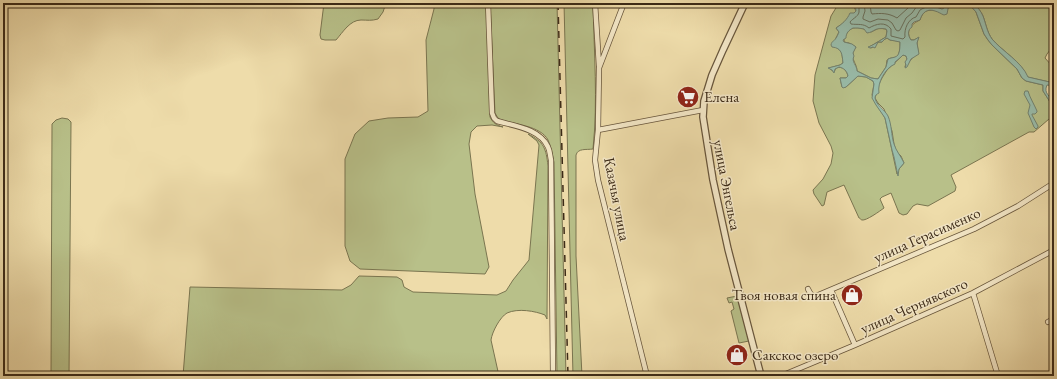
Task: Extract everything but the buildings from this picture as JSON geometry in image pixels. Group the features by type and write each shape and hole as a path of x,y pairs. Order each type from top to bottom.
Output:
{"street":[{"path":"488,3 492,113 494,118 497,121 539,135 548,148 551,160 553,376"},
{"path":"595,3 599,68"},
{"name":"Казачья улица","path":"624,3 599,68 598,130 595,160 598,180 647,376"},
{"name":"улица Энгельса","path":"745,3 717,63 706,93 703,110 710,163 720,214 761,376"},
{"path":"598,130 703,110"},
{"name":"улица Герасименко","path":"808,289 810,295 814,296 831,290 974,229 1018,206 1054,183"},
{"name":"улица Чернявского","path":"781,376 973,293 1054,250"},
{"path":"831,290 855,345"},
{"path":"973,293 998,376"},
{"path":"1048,322 1054,319"}],"green space":[{"path":"324,3 386,3 383,12 378,19 353,22 336,40 325,40 321,39 320,35"},
{"path":"434,3 487,3 490,117 495,124 503,127 492,125 477,126 471,132 469,144 475,194 489,267 485,274 360,269 350,261 345,246 345,159 355,134 369,121 388,118 418,117 428,111 426,40 434,9"},
{"path":"490,3 557,3 566,376 557,376 554,162 551,147 545,135 520,124 501,120 495,113"},
{"path":"564,3 593,3 595,95 593,149 580,150 576,155 576,256 582,376 573,376"},
{"path":"839,3 864,3 854,7 856,11 836,28 839,32 836,38 837,48 841,51 843,63 829,68 834,72 838,67 844,69 848,76 846,78 840,78 842,87 846,87 858,76 866,77 873,81 874,84 872,95 885,118 897,174 904,163 901,156 896,151 892,131 884,109 875,98 879,84 887,70 903,55 906,56 907,59 905,67 918,51 918,38 911,40 909,37 910,28 920,20 925,12 948,9 948,3 968,3 976,12 984,34 988,40 1017,69 1022,78 1026,81 1043,85 1043,91 1052,105 1054,116 1034,132 1029,132 951,175 956,187 955,191 928,206 917,204 913,206 907,214 903,215 899,213 891,193 880,199 884,208 862,220 859,218 844,185 827,192 824,205 822,206 813,190 823,179 831,164 833,153 819,123 813,101 815,75 831,16"},
{"path":"974,3 1054,3 1054,45 1045,58 1054,67 1054,83 1027,77 1017,62 992,39 982,14"},
{"path":"853,28 862,28 871,32 879,28 886,29 886,37 869,47 871,48 878,42 882,42 887,38 900,42 898,56 887,60 886,67 878,79 871,78 857,71 853,57 856,47 844,42 849,30"},
{"path":"62,118 68,119 71,122 69,376 51,376 52,124 56,120"},
{"path":"528,134 538,140 543,146 548,166 547,319 545,315 521,310 511,311 504,315 499,321 491,340 499,376 183,376 190,287 342,290 351,285 359,276 397,277 402,280 404,287 413,292 497,295 506,291 529,260 539,145 537,141"},
{"path":"737,296 749,341 739,343 731,311 734,309 732,302 729,303 727,298"}],"water":[{"path":"948,3 947,14 944,15 930,10 922,15 920,20 912,24 909,35 911,40 919,37 917,43 919,54 911,59 905,68 905,62 907,59 906,56 903,55 895,62 895,64 891,66 882,76 879,85 879,93 875,97 877,103 888,116 894,144 904,163 899,169 898,176 885,118 872,98 873,81 866,77 858,76 843,88 840,78 846,78 848,76 846,71 839,67 835,69 834,73 828,68 843,63 840,50 832,47 831,45 839,32 836,28 844,22 850,13 854,13 856,11 855,4","holes":["853,28 864,29 867,33 877,29 886,29 886,37 868,47 870,48 875,48 878,42 882,42 887,38 900,42 898,55 888,59 886,67 878,79 871,78 857,71 853,60 853,53 856,47 852,44 844,42 843,40 846,38 847,33 850,30"]},
{"path":"968,3 974,3 982,14 992,39 1021,66 1028,77 1054,83 1054,86 1047,85 1046,91 1054,103 1054,113 1052,105 1043,91 1043,85 1026,81 1022,78 1017,69 988,40 984,34 976,12"},
{"path":"1025,91 1028,91 1037,111 1035,114 1032,114 1038,126 1036,129 1028,113 1030,105 1024,94"}],"railway":[{"path":"558,3 568,376"}],"place":[{"name":"Елена","path":"688,97"},
{"name":"Твоя новая спина","path":"852,295"},
{"name":"Сакское озеро","path":"737,355"}]}
